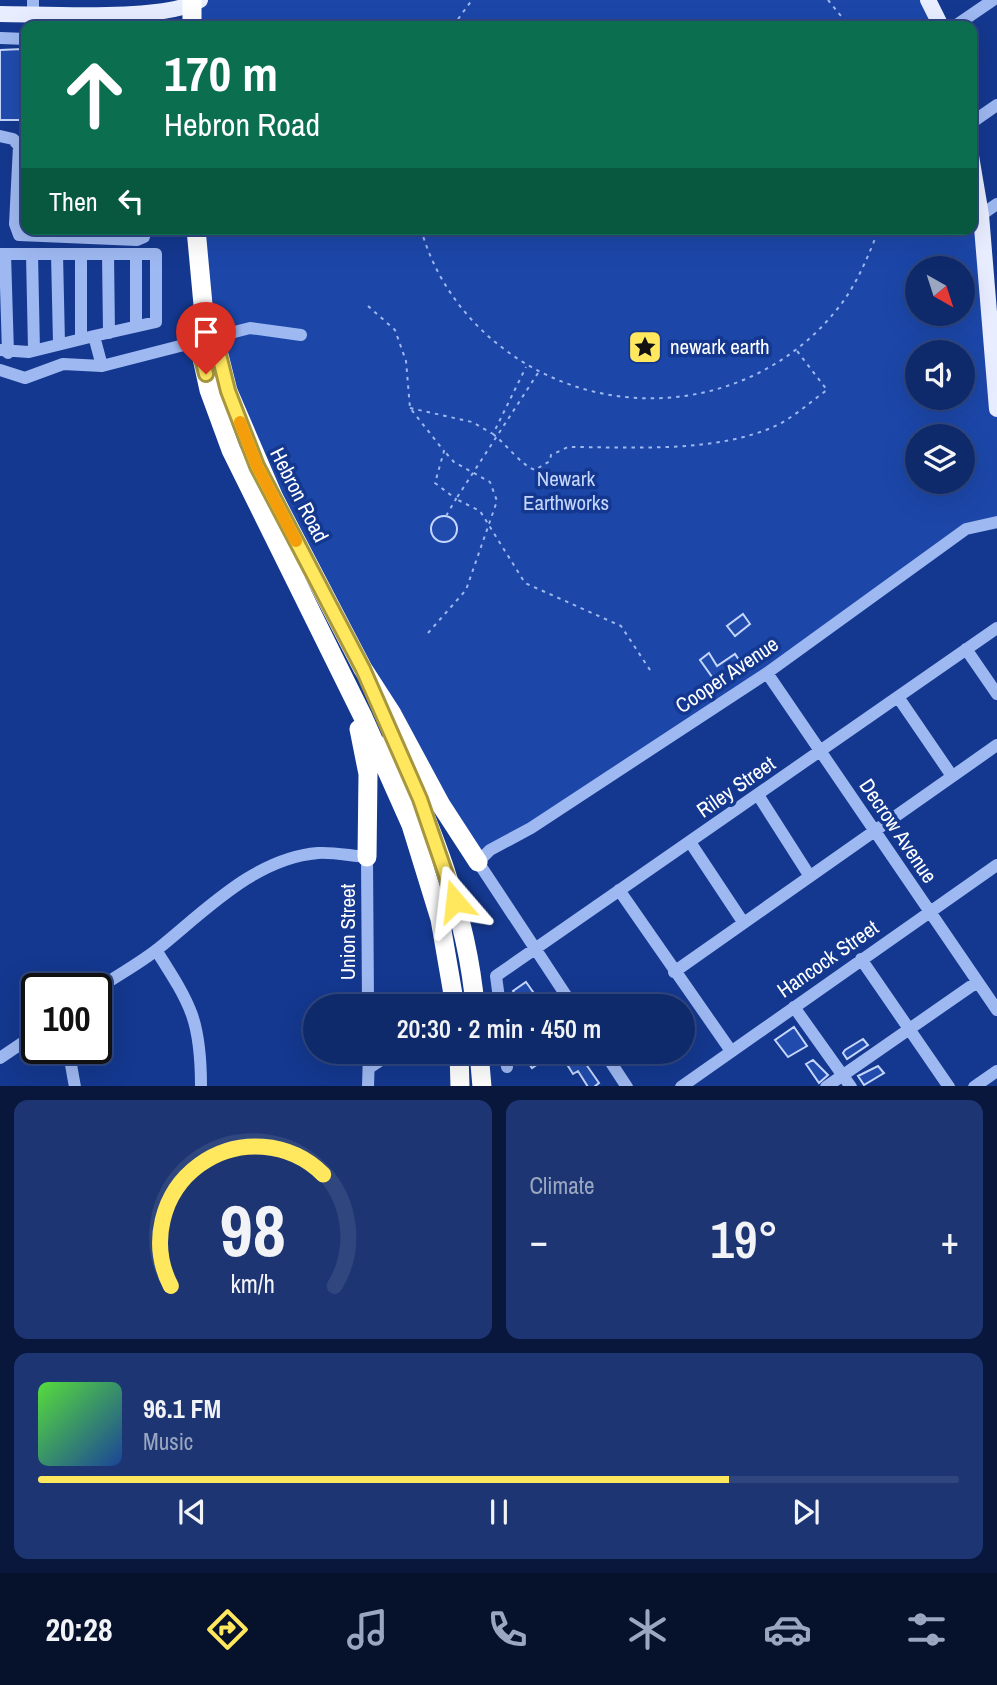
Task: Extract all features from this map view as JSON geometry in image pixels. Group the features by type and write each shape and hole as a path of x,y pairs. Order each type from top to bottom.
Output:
{"highway":[{"path":"192,21 193,1"},
{"name":"Hebron Road","path":"197,235 206,337 202,358 209,390 231,450 344,681"},
{"name":"Hebron Road","path":"206,337 219,355 228,391 257,466 363,669"},
{"path":"363,669 392,713 441,805 478,862"},
{"path":"363,669 437,844 455,901 473,994"},
{"path":"344,681 364,743 367,857"},
{"path":"344,681 396,788 421,852 440,919 453,994"},
{"path":"459,1064 460,1086"},
{"path":"480,1064 482,1086"}],"main road":[{"path":"928,0 938,21"},
{"path":"0,14 150,12 193,1"},
{"path":"977,191 997,409"}],"street":[{"path":"23,0 33,13"},
{"path":"962,21 993,0"},
{"path":"0,34 21,38"},
{"path":"977,119 997,105"},
{"path":"0,136 13,139 21,145"},
{"path":"21,157 15,224 21,235"},
{"path":"981,215 997,204"},
{"path":"112,235 137,240 144,235"},
{"path":"2,254 136,254 156,254 156,322 34,350 4,352 2,254"},
{"path":"32,254 34,350"},
{"path":"57,254 59,343"},
{"path":"81,254 81,338"},
{"path":"108,254 109,333"},
{"path":"136,254 136,327"},
{"path":"0,370 25,378 63,364 102,366 206,337 250,328 301,335"},
{"path":"94,336 102,366"},
{"name":"Cooper Avenue","path":"478,862 489,850 531,828 767,673 967,529 997,522"},
{"name":"Riley Street","path":"498,994 496,976 997,628"},
{"path":"966,649 997,694"},
{"name":"Decrow Avenue","path":"767,673 997,1010"},
{"path":"898,697 952,776"},
{"path":"674,972 997,745"},
{"path":"758,795 809,875"},
{"path":"690,842 743,922"},
{"path":"112,979 156,950 209,905 252,876 318,853 367,857"},
{"name":"Union Street","path":"367,857 368,994"},
{"path":"478,862 565,994"},
{"name":"Hancock Street","path":"682,1086 997,865"},
{"path":"619,890 731,1051"},
{"path":"156,950 193,1010 201,1052 201,1086"},
{"path":"861,959 948,1086"},
{"path":"827,1086 977,982"},
{"path":"794,1007 850,1086"},
{"path":"0,1058 21,1044"},
{"path":"71,1064 75,1086"},
{"path":"368,1086 369,1064"},
{"path":"369,1068 375,1064"},
{"path":"612,1064 626,1086"},
{"path":"975,1086 997,1071"}],"path":[{"path":"457,21 472,0"},
{"path":"828,0 845,21"},
{"path":"423,235 450,294 484,334 538,373 580,390 625,399 670,399 715,391 747,379 796,350 834,313 863,269 877,235"},
{"path":"368,306 395,330 406,361 410,408 454,462 490,482 497,501 466,590 428,633"},
{"path":"410,408 472,422 494,435 517,454 526,467 535,470 550,461 551,454 568,447 686,447 749,436 776,426 827,390 796,350"},
{"path":"494,435 526,366"},
{"path":"446,516 494,435 538,373"},
{"path":"444,451 435,483 456,499 480,511 490,523 524,583 621,626 652,673"}],"green space":[{"path":"200,0 928,0 938,21 194,21"},
{"name":"Newark Earthworks","path":"977,216 997,414 997,522 966,529 767,673 478,862 257,466 219,355 197,235 977,235"}],"building":[{"path":"21,49 21,120 0,120 0,50"},
{"path":"444,516 453,520 457,529 453,538 444,542 435,538 431,529 435,520"},
{"path":"743,614 750,624 735,636 727,626"},
{"path":"709,653 717,666 735,654 741,663 715,681 700,660"},
{"path":"526,982 534,994 515,994 513,991"},
{"path":"794,1027 807,1046 788,1057 775,1040"},
{"path":"863,1039 868,1045 847,1059 843,1053 845,1050"},
{"path":"813,1060 828,1075 819,1083 806,1064"},
{"path":"586,1064 599,1083 587,1086 578,1071 573,1074 568,1066"},
{"path":"878,1066 884,1073 864,1085 858,1076"}],"slow traffic":[{"path":"240,422 257,466 296,541"}],"place":[{"name":"newark earth","path":"645,347"}],"route":[{"path":"206,374 202,358 206,337 219,355 228,391 257,466 363,669 420,799 455,901"}]}
